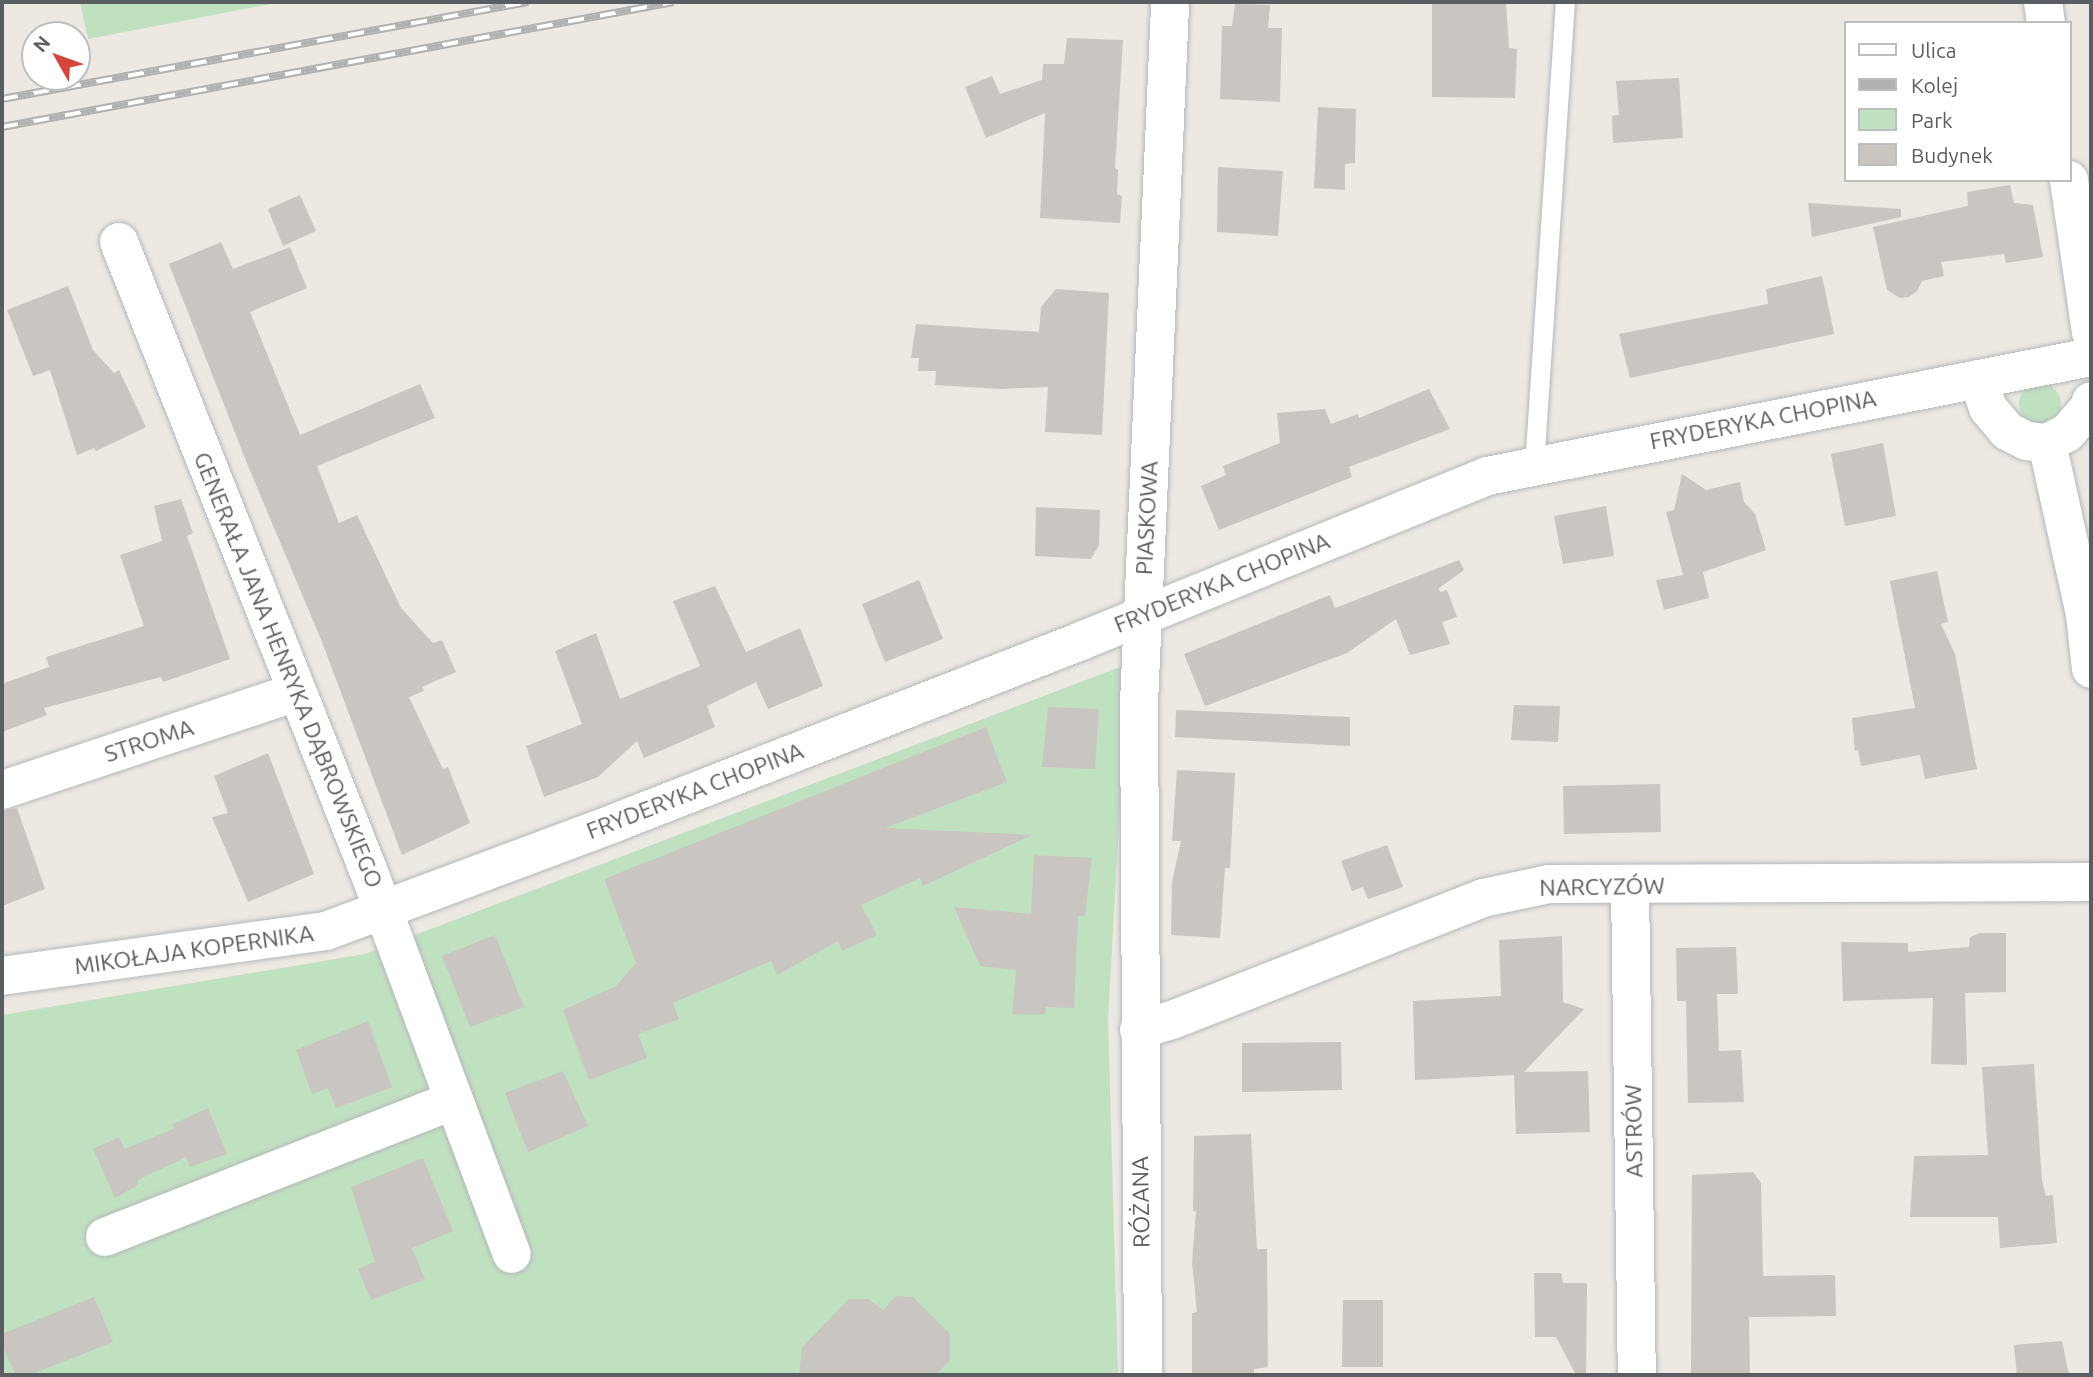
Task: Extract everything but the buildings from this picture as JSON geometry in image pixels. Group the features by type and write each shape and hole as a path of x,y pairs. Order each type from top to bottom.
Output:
{"street":[{"path":"2043,2 2046,21"},
{"name":"PIASKOWA","path":"1139,1030 1139,703 1170,7"},
{"path":"2069,182 2091,332"},
{"name":"GENERAŁA JANA HENRYKA DĄBROWSKIEGO","path":"119,242 383,911 512,1254"},
{"name":"FRYDERYKA CHOPINA","path":"383,911 1142,616 1487,476 2091,357"},
{"path":"1978,379 1987,408 2007,431 2027,441 2047,443 2067,433 2089,408 2091,401"},
{"path":"2047,443 2085,615 2091,669"},
{"name":"STROMA","path":"2,790 296,692"},
{"name":"NARCYZÓW","path":"1139,1030 1172,1020 1483,898 1549,884 1630,886 2091,882"},
{"name":"ASTRÓW","path":"1630,886 1637,1375"},
{"name":"MIKOŁAJA KOPERNIKA","path":"2,976 326,931 383,911"},
{"name":"RÓŻANA","path":"1139,1030 1143,1375"},
{"path":"105,1237 454,1100"}],"lane":[{"path":"1534,467 1565,2"}],"green space":[{"path":"80,2 281,2 91,38 91,21 84,21"},
{"path":"2040,383 2055,389 2061,404 2055,419 2040,425 2025,419 2019,404 2025,389"},
{"path":"1128,664 1108,1019 1118,1375 2,1375 2,1015 365,954"}],"railway":[{"path":"2,99 528,2"},
{"path":"2,127 673,2"}]}
